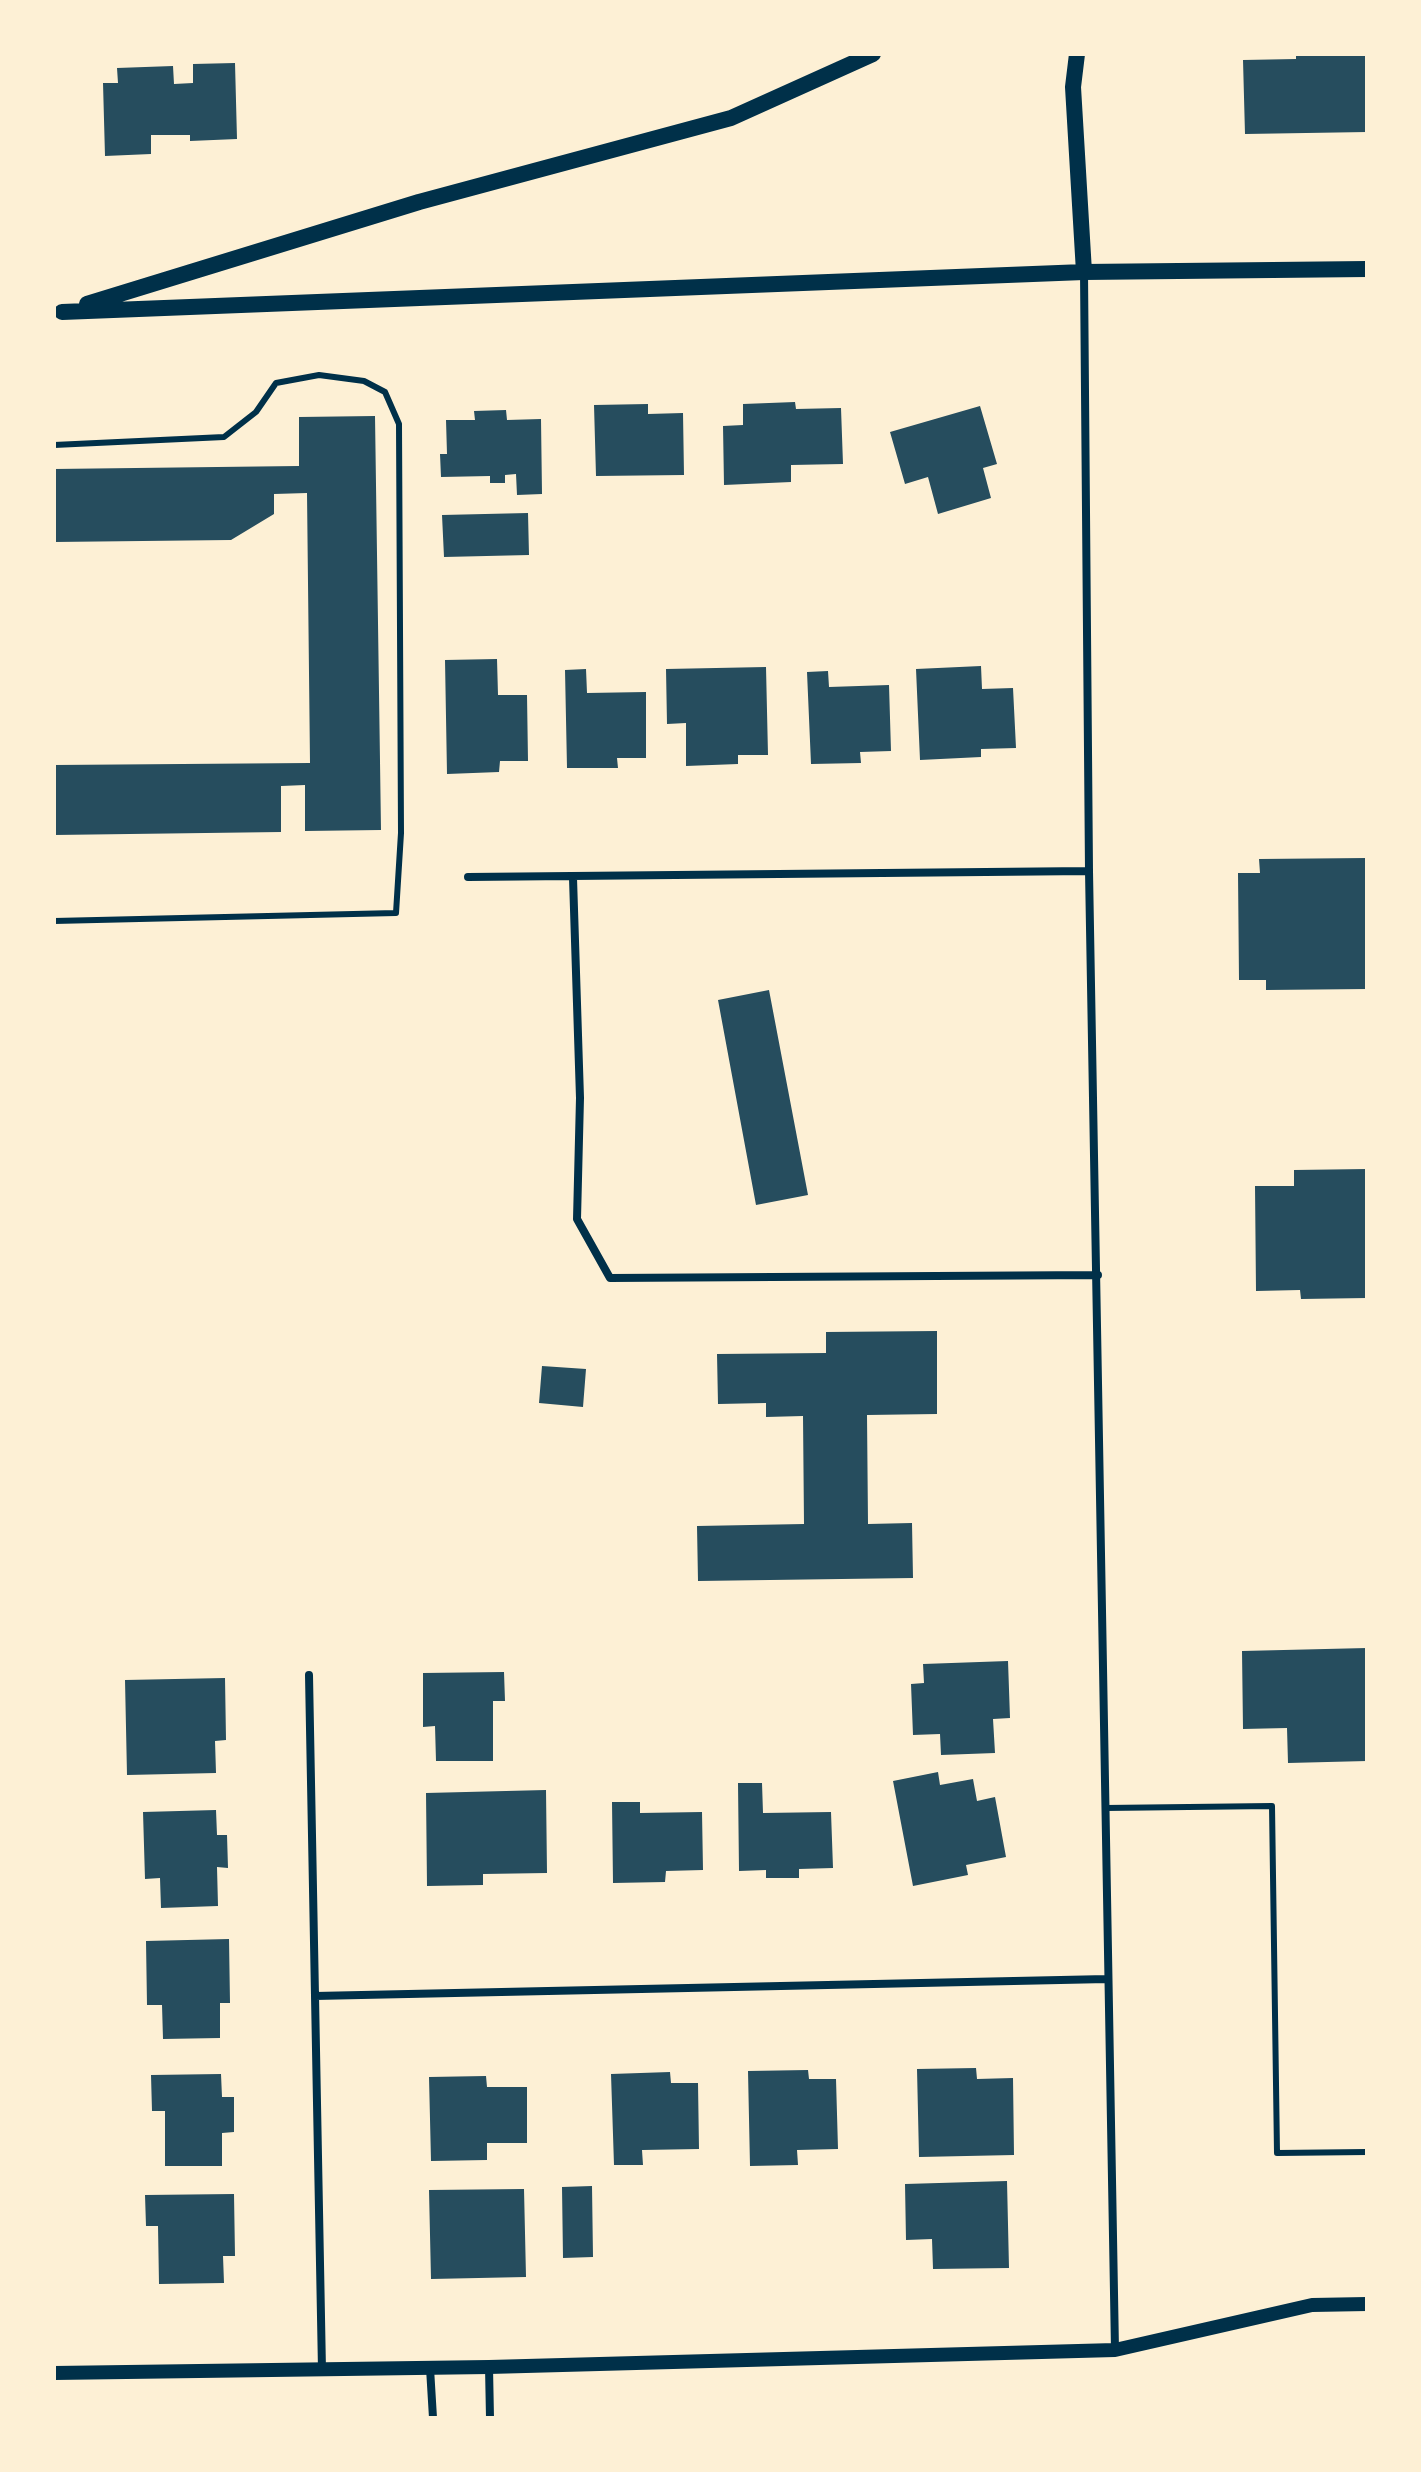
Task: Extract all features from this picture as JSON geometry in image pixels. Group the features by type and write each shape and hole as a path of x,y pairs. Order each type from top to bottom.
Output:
{"main road":[{"path":"58,312 419,202 731,118 873,54"},
{"path":"1077,54 1073,87 1084,272"},
{"path":"58,312 1084,272 1367,269"}],"street":[{"path":"1084,272 1089,871 1115,2350"},
{"path":"468,877 1089,871"},
{"path":"573,878 580,1098 577,1219 610,1278 1098,1275"},
{"path":"309,1675 322,2370"},
{"path":"315,1996 1107,1979"},
{"path":"54,2373 489,2367 1115,2350 1312,2305 1367,2304"},
{"path":"489,2367 490,2418"},
{"path":"430,2368 433,2418"}],"lane":[{"path":"54,445 224,437 256,412 276,383 319,375 364,381 385,392 399,424 401,833 396,913 54,921"},
{"path":"1105,1808 1272,1806 1277,2153 1367,2152"}],"building":[{"path":"1296,54 1367,54 1367,132 1245,134 1243,60 1296,59"},
{"path":"235,63 237,139 190,141 190,135 151,135 151,154 105,156 103,83 118,83 117,68 173,66 174,84 193,83 193,64"},
{"path":"795,402 796,409 841,408 843,464 791,465 791,482 724,485 723,426 743,425 743,404"},
{"path":"648,404 648,414 683,413 684,475 596,476 594,405"},
{"path":"980,406 997,464 983,468 991,498 938,514 928,477 905,484 890,432"},
{"path":"506,410 507,420 541,419 542,494 517,495 516,474 505,475 505,483 490,483 490,476 441,477 440,454 447,454 446,420 475,420 474,411"},
{"path":"375,416 381,830 305,831 305,785 281,786 281,832 54,835 54,765 310,763 307,493 274,494 274,514 231,540 54,542 54,469 299,466 299,417"},
{"path":"528,513 529,555 444,557 442,515"},
{"path":"497,659 498,695 527,695 528,761 500,761 499,772 447,774 445,660"},
{"path":"981,666 982,689 1013,688 1016,748 981,749 981,757 920,760 916,669"},
{"path":"766,667 768,755 738,755 738,764 686,766 686,723 667,724 666,669"},
{"path":"586,669 587,693 646,692 646,758 617,758 618,768 567,768 565,670"},
{"path":"828,671 829,687 889,685 891,751 860,752 861,763 811,764 807,672"},
{"path":"1367,858 1367,989 1266,990 1266,980 1239,980 1238,873 1260,873 1259,859"},
{"path":"769,990 808,1195 756,1205 718,1000"},
{"path":"1367,1169 1367,1298 1301,1299 1300,1290 1256,1291 1255,1186 1294,1186 1294,1170"},
{"path":"937,1331 937,1414 867,1415 868,1524 912,1523 913,1578 698,1581 697,1526 804,1524 803,1416 766,1417 766,1403 718,1404 717,1354 826,1353 826,1332"},
{"path":"542,1366 586,1369 583,1407 539,1403"},
{"path":"1367,1648 1367,1761 1288,1763 1287,1728 1243,1729 1242,1651"},
{"path":"1008,1661 1010,1718 993,1719 995,1753 941,1755 940,1734 913,1735 911,1684 924,1683 923,1664"},
{"path":"504,1672 505,1701 493,1701 493,1761 436,1761 435,1726 423,1727 423,1673"},
{"path":"225,1678 226,1740 215,1741 216,1773 127,1775 125,1680"},
{"path":"938,1772 940,1785 973,1779 977,1801 995,1797 1006,1857 966,1865 968,1875 913,1886 893,1781"},
{"path":"738,1783 762,1783 763,1813 831,1812 833,1868 799,1869 799,1878 766,1878 766,1870 739,1871"},
{"path":"546,1790 547,1873 483,1874 483,1885 427,1886 426,1793"},
{"path":"612,1802 640,1802 640,1813 702,1812 703,1870 666,1871 665,1882 613,1883"},
{"path":"216,1810 217,1835 227,1835 228,1868 217,1867 218,1906 161,1908 160,1878 145,1879 143,1812"},
{"path":"229,1939 230,2003 220,2003 220,2038 163,2039 162,2005 147,2005 146,1941"},
{"path":"976,2068 977,2079 1013,2078 1014,2155 919,2157 917,2069"},
{"path":"808,2070 809,2079 836,2079 838,2149 797,2150 798,2165 750,2166 748,2071"},
{"path":"670,2072 671,2083 698,2083 699,2149 642,2150 643,2165 614,2165 611,2074"},
{"path":"221,2074 222,2097 234,2097 234,2132 222,2133 222,2166 165,2166 165,2111 152,2111 151,2075"},
{"path":"486,2076 487,2087 527,2087 527,2143 487,2143 487,2160 431,2161 429,2077"},
{"path":"1007,2181 1009,2268 933,2269 932,2239 906,2240 905,2184"},
{"path":"592,2186 593,2257 563,2258 562,2187"},
{"path":"524,2189 526,2277 431,2279 429,2190"},
{"path":"234,2194 235,2256 223,2256 224,2283 159,2284 158,2226 146,2226 145,2195"}]}
